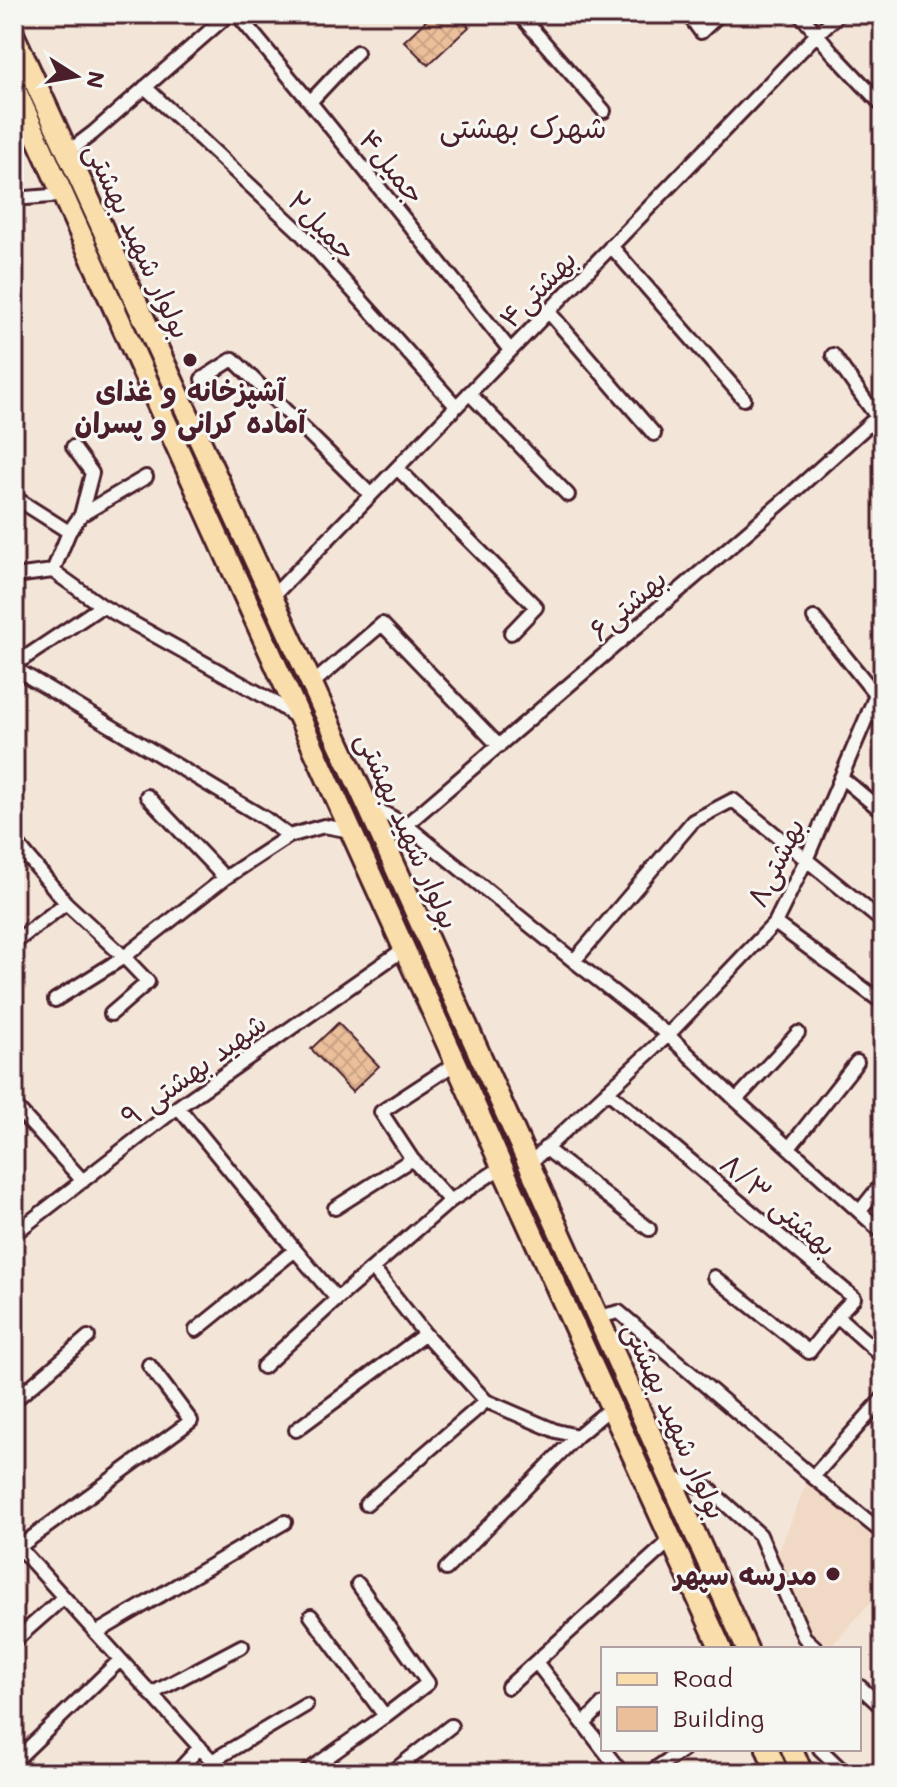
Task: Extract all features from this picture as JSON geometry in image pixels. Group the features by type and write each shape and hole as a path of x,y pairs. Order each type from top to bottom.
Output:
{"main road":[{"name":"بولوار شهید بهشتی","path":"14,36 367,804 746,1647"},
{"name":"بولوار شهید بهشتی","path":"14,87 720,1647"},
{"path":"100,279 122,270"},
{"path":"768,1751 777,1772 797,1761"}],"street":[{"path":"68,152 229,14"},
{"name":"جمیل۴","path":"237,14 510,350"},
{"path":"519,14 604,111"},
{"path":"688,14 701,32 720,14"},
{"path":"800,14 883,106"},
{"name":"بهشتی۴","path":"272,597 839,14"},
{"path":"310,102 357,52"},
{"name":"جمیل۲","path":"145,87 299,231 456,406"},
{"path":"14,199 63,195"},
{"path":"611,246 744,399"},
{"path":"548,311 654,434"},
{"path":"833,355 880,419"},
{"path":"202,379 233,359 371,495"},
{"path":"469,393 568,495"},
{"name":"بهشتی۶","path":"406,825 880,419"},
{"path":"53,571 69,532 81,515 92,473 73,447"},
{"path":"397,468 536,607 511,633"},
{"path":"81,515 146,477"},
{"path":"14,497 69,532"},
{"path":"14,576 53,571 102,606 300,719"},
{"path":"102,606 14,667 266,819 289,836"},
{"path":"814,618 876,695"},
{"path":"312,684 382,624 499,746"},
{"name":"بهشتی۸","path":"529,1164 668,1035 775,923 806,860 883,682"},
{"path":"869,711 883,721"},
{"path":"841,777 883,812"},
{"path":"147,796 225,878"},
{"path":"574,961 693,821 733,800 883,922"},
{"path":"367,804 406,825 668,1035 883,1233"},
{"path":"55,1000 124,957 225,878 289,836 324,826 351,831"},
{"path":"14,840 66,903 148,982 111,1014"},
{"path":"14,943 66,903"},
{"path":"775,923 883,1003"},
{"name":"شهید بهشتی ۹","path":"14,1234 178,1107 404,949"},
{"path":"736,1100 798,1033"},
{"path":"789,1148 857,1062"},
{"path":"450,1201 412,1159 381,1112 456,1063"},
{"name":"بهشتی ۸/۳","path":"607,1091 854,1298 837,1316"},
{"path":"14,1105 19,1120 83,1181"},
{"path":"178,1107 337,1299"},
{"path":"545,1148 649,1229"},
{"path":"335,1208 412,1159"},
{"path":"263,1367 450,1201 502,1167"},
{"path":"860,1211 883,1182"},
{"path":"196,1330 295,1250"},
{"path":"373,1269 425,1334 486,1401 556,1431 577,1436"},
{"path":"714,1277 809,1352 837,1316 883,1357"},
{"path":"598,1317 619,1312 883,1533"},
{"path":"296,1430 425,1334"},
{"path":"14,1401 88,1337"},
{"path":"149,1365 191,1421 17,1545 223,1773"},
{"path":"813,1477 883,1398"},
{"path":"366,1504 486,1401"},
{"path":"446,1569 577,1436 612,1407"},
{"path":"671,1478 709,1489 760,1535 801,1643"},
{"path":"96,1633 285,1522"},
{"path":"508,1687 672,1539"},
{"path":"305,1773 428,1683 358,1584"},
{"path":"14,1641 64,1597"},
{"path":"311,1616 385,1716"},
{"path":"151,1694 242,1646"},
{"path":"14,1762 120,1660"},
{"path":"536,1662 601,1746"},
{"path":"861,1688 883,1708"},
{"path":"212,1761 306,1705"},
{"path":"584,1724 601,1706"},
{"path":"391,1773 451,1726"},
{"path":"176,1773 200,1747"},
{"path":"605,1751 622,1773"},
{"path":"649,1773 681,1751"},
{"path":"822,1751 845,1773"}],"shaded area":[{"name":"مدرسه سپهر","path":"808,1479 883,1542 883,1588 831,1647 812,1632 776,1559"}],"building":[{"path":"433,14 458,14 469,27 428,65 404,41"},
{"path":"338,1023 379,1066 352,1092 311,1049"}],"place":[{"name":"آشپزخانه و غذای آماده کرانی و پسران","path":"190,360"},
{"name":"مدرسه سپهر","path":"833,1574"}],"district":[{"name":"شهرک بهشتی","path":"523,126"}]}
